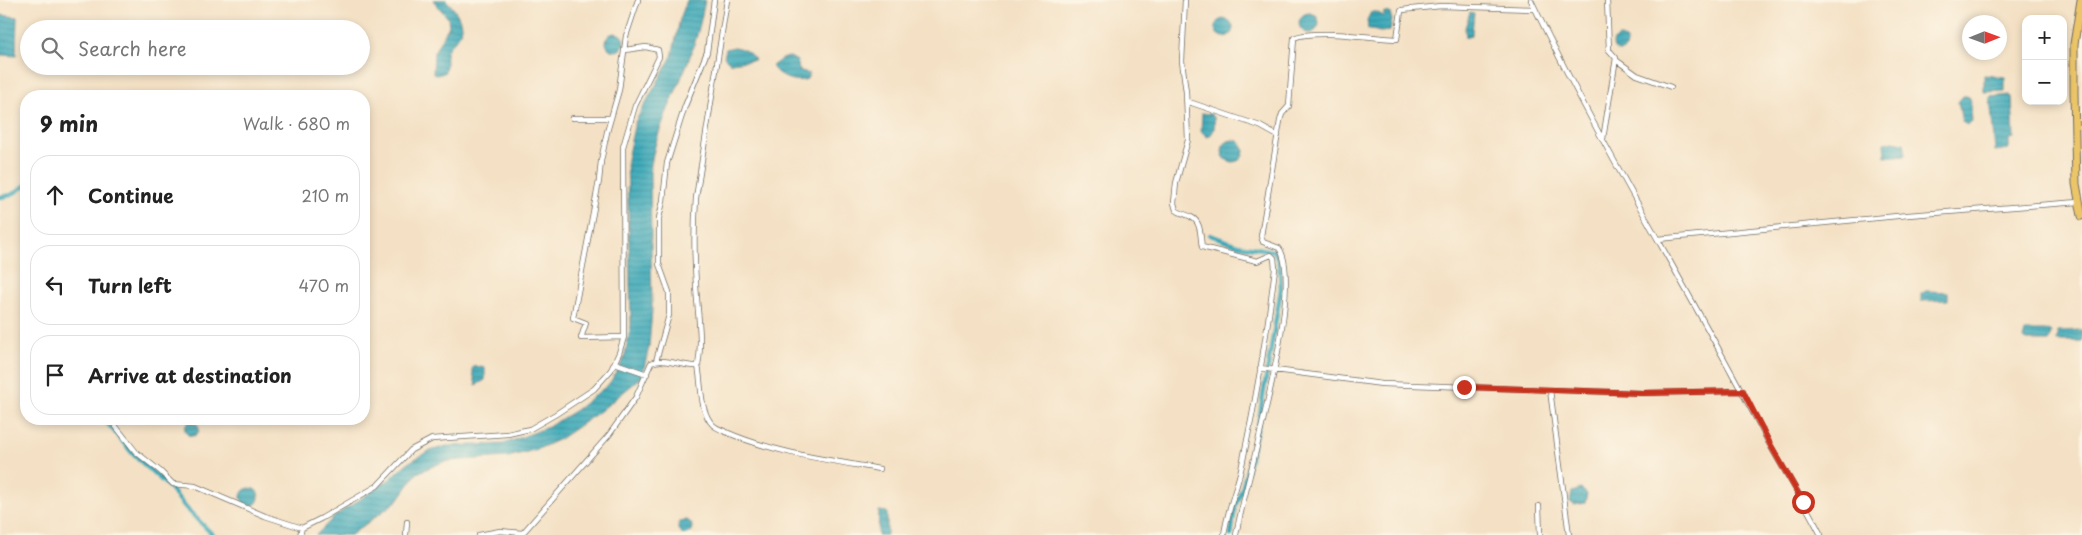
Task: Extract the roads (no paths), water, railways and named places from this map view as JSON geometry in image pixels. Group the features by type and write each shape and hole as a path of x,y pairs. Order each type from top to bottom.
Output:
{"main road":[{"path":"2080,0 2074,44 2075,159 2076,184 2082,216"}],"street":[{"path":"624,337 581,338 586,323 572,318 596,198 601,161 620,90 626,36 638,0"},
{"path":"656,361 669,316 669,292 658,264 659,218 663,201 667,163 707,52 714,0"},
{"path":"727,0 696,198 696,284 700,339 698,366 704,411 713,426 742,439 843,464 880,469"},
{"path":"1184,0 1182,61 1188,140 1176,183 1174,203 1176,210 1190,216 1197,222 1202,247 1257,261 1271,255 1274,258 1275,269 1253,416 1240,474 1227,514 1224,535"},
{"path":"1531,0 1603,141 1821,535"},
{"path":"1607,0 1609,50 1616,60 1637,75 1671,87"},
{"path":"1236,535 1263,427 1274,370 1284,295 1284,258 1279,248 1263,242 1261,236 1282,114 1290,106 1294,38 1299,35 1318,35 1397,39 1400,12 1402,10 1441,6 1535,9"},
{"path":"115,425 136,452 173,484 195,486 266,516 302,528 377,486 411,450 432,439 508,434 530,429 594,389 615,364 624,337 623,147 635,106 659,58 658,50 652,47 625,50"},
{"path":"1603,141 1616,60"},
{"path":"1186,101 1260,126 1278,136"},
{"path":"573,118 611,118"},
{"path":"1658,239 1908,215 2079,202"},
{"path":"479,535 500,531 522,534 609,435 636,397 651,363 656,361 688,367 698,366"},
{"path":"615,364 647,374"},
{"path":"1260,368 1382,384 1642,393 1743,391"},
{"path":"1550,390 1569,535"},
{"path":"1539,506 1540,535"},
{"path":"406,535 407,522"},
{"path":"300,535 302,528"}],"water":[{"path":"433,0 446,0 455,11 461,26 459,35 447,50 444,73 436,75 433,74 434,52 449,26 448,18"},
{"path":"687,0 705,0 694,45 662,123 650,172 652,310 649,347 642,377 599,412 560,439 538,449 508,457 443,462 417,473 398,500 351,535 316,535 335,516 390,479 406,464 427,452 446,446 504,444 548,427 576,410 609,384 624,359 631,325 627,159 635,122 672,56 680,19"},
{"path":"1371,12 1377,12 1383,16 1384,12 1390,13 1392,20 1390,31 1380,32 1368,29 1367,20"},
{"path":"1470,12 1474,13 1472,35 1466,37 1465,28"},
{"path":"1309,13 1316,16 1319,23 1316,30 1309,33 1302,30 1299,23 1302,16"},
{"path":"0,15 17,17 16,56 0,55"},
{"path":"1220,19 1228,19 1233,24 1231,35 1220,37 1215,32 1215,24"},
{"path":"615,33 621,36 624,42 621,48 615,51 609,48 606,42 609,36"},
{"path":"1617,37 1623,37 1627,44 1623,51 1617,51 1613,47 1613,41"},
{"path":"734,47 751,54 755,60 730,63 724,57 726,49"},
{"path":"790,57 797,61 799,70 809,74 807,79 792,80 778,73 772,66 783,58"},
{"path":"1984,75 2005,77 2005,91 1984,92"},
{"path":"2010,95 2012,97 2014,138 2009,139 2009,149 1995,151 1990,97"},
{"path":"1963,96 1970,98 1972,121 1967,125 1962,122 1958,102"},
{"path":"1202,113 1211,114 1214,117 1213,131 1207,137 1201,131"},
{"path":"1229,140 1237,140 1244,147 1244,155 1237,162 1229,162 1222,155 1222,147"},
{"path":"1893,141 1904,143 1906,155 1885,157 1884,143"},
{"path":"1926,291 1948,292 1948,300 1921,301 1921,294"},
{"path":"2082,330 2082,341 2057,341 2058,331"},
{"path":"2025,331 2048,331 2051,333 2049,341 2026,341 2023,339"},
{"path":"474,366 485,368 485,380 476,385 472,369"},
{"path":"186,425 199,426 199,432 195,436 189,436 185,432"},
{"path":"250,488 256,491 259,497 256,503 250,506 244,503 241,497 244,491"},
{"path":"1581,489 1587,494 1585,503 1575,505 1570,502 1572,492"},
{"path":"879,511 887,512 887,535 878,535"},
{"path":"682,520 688,520 692,527 688,534 682,534 678,530 678,524"}],"waterway":[{"path":"0,197 11,195 20,189"},
{"path":"1210,235 1238,245 1274,251 1278,260 1281,289 1258,426 1243,486 1235,506 1231,535"},
{"path":"109,425 134,455 169,487 186,508 213,535"}]}
